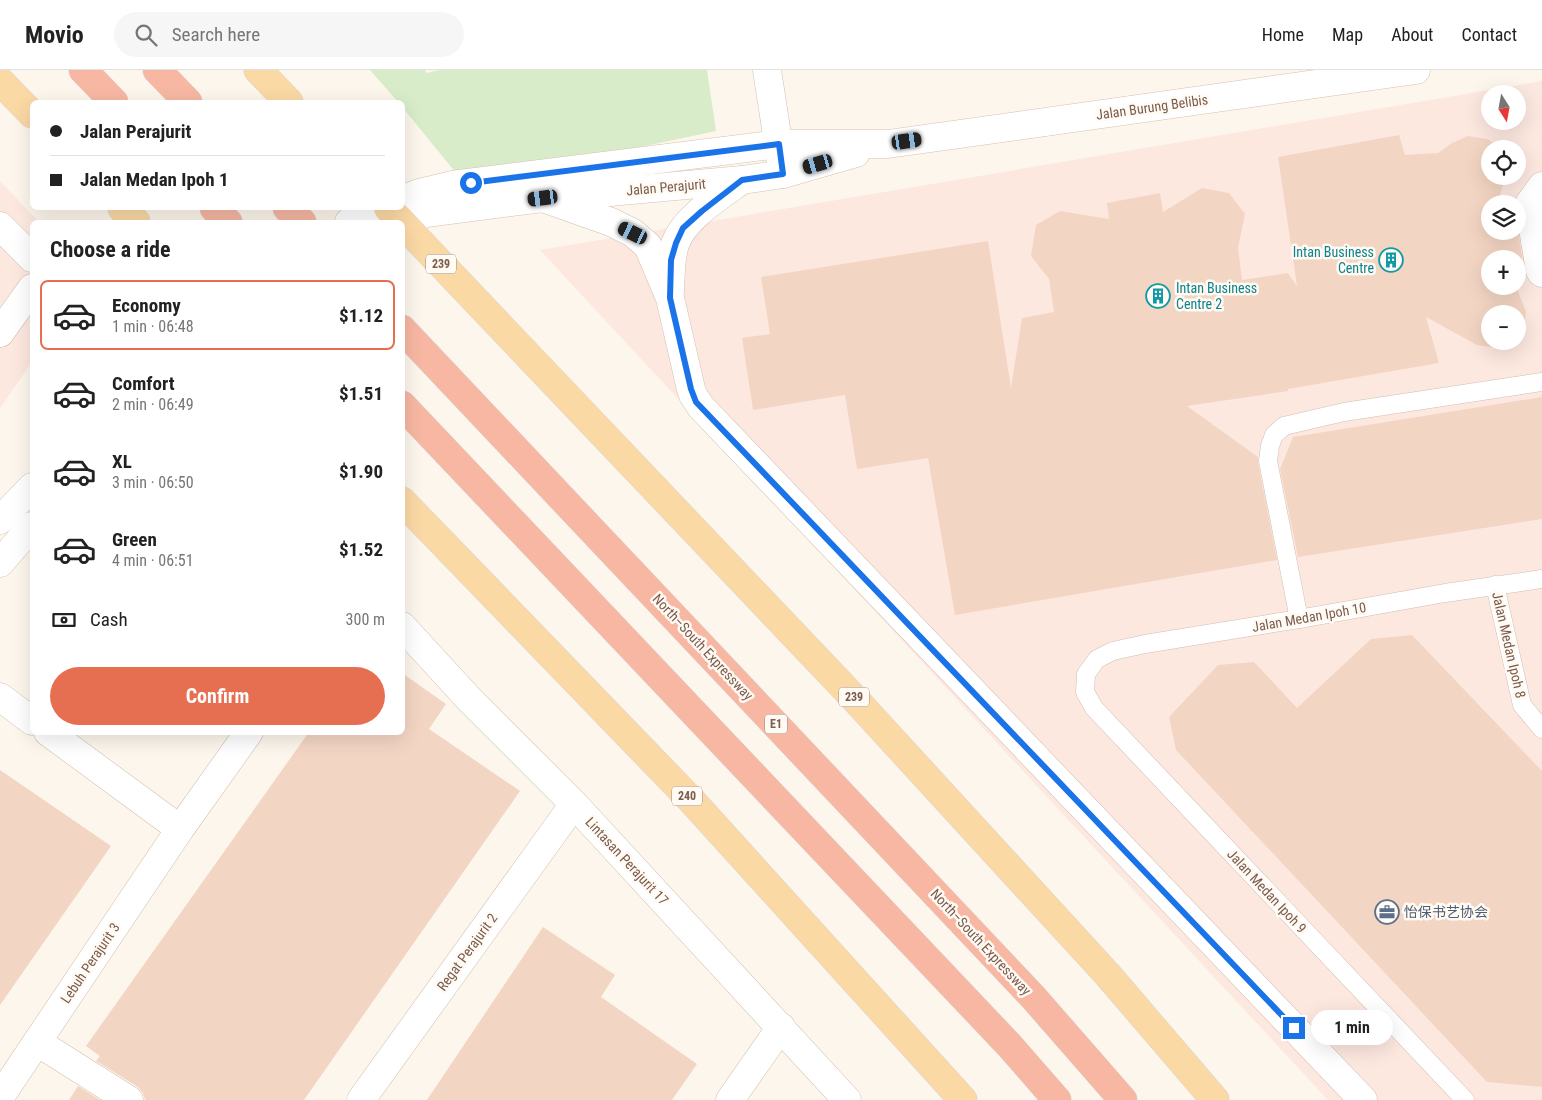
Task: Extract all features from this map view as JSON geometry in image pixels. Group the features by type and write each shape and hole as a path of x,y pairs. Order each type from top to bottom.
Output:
{"highway":[{"path":"83,70 112,100"},
{"path":"157,70 186,100"},
{"path":"216,210 226,220"},
{"path":"289,210 300,220"},
{"name":"North–South Expressway","path":"405,332 1033,997 1123,1100"},
{"path":"405,408 1002,1037 1057,1100"}],"main road":[{"path":"261,73 287,100"},
{"path":"0,81 30,112"},
{"path":"124,210 134,220"},
{"name":"239","path":"388,210 399,220"},
{"name":"239","path":"405,226 854,697 1107,974 1215,1100"},
{"name":"240","path":"405,504 692,801 963,1100"}],"street":[{"path":"767,70 783,174"},
{"name":"Jalan Burung Belibis","path":"888,144 1373,73 1416,70"},
{"name":"Jalan Perajurit","path":"405,199 419,193 452,185 779,144 888,144"},
{"name":"Jalan Perajurit","path":"405,222 426,213 543,198 742,180 783,174 888,144"},
{"path":"670,298 671,260 683,228 742,180"},
{"path":"1542,186 1530,204 1540,271 1542,273"},
{"path":"543,198 611,222 633,233 648,246 670,298 691,389 696,402 1362,1100"},
{"path":"353,220 381,210"},
{"path":"0,226 30,256"},
{"path":"0,333 30,291"},
{"path":"0,520 30,489"},
{"path":"0,563 30,528"},
{"name":"Lintasan Perajurit 17","path":"405,629 469,699 574,804 847,1100"},
{"path":"0,697 30,720"},
{"path":"52,735 180,829 247,735"},
{"name":"Regat Perajurit 2","path":"361,1100 574,804"},
{"name":"Lebuh Perajurit 3","path":"0,1097 180,829"},
{"path":"730,1100 780,1027"},
{"path":"38,1042 129,1100"}],"lane":[{"path":"1299,620 1268,461 1274,435 1284,426 1344,412 1542,382"},
{"name":"Jalan Medan Ipoh 10","path":"1086,674 1096,659 1113,650 1299,620 1495,585 1542,579"},
{"name":"Jalan Medan Ipoh 8","path":"1495,585 1522,705 1542,729"},
{"name":"Jalan Medan Ipoh 9","path":"1086,674 1086,692 1094,708 1465,1100"}],"shaded area":[{"path":"1542,81 1542,1100 1328,1100 540,250 1481,91 1481,130 1526,130 1526,85 1518,85"},
{"path":"0,181 37,220 30,220 30,365 0,408"}],"green space":[{"path":"370,70 425,70 426,73 440,70 707,70 716,131 465,184 405,110 405,100 396,100"}],"building":[{"path":"1399,135 1405,155 1438,153 1452,143 1468,136 1487,139 1489,140 1481,140 1481,185 1503,185 1500,195 1481,195 1481,240 1520,240 1521,250 1481,250 1481,295 1519,295 1523,305 1481,305 1481,346 1426,317 1439,363 1288,389 1288,391 1187,406 1258,457 1277,560 955,615 928,458 857,469 845,395 753,410 742,338 770,334 761,277 988,241 1011,388 1022,318 1054,312 1049,279 1031,256 1036,225 1060,211 1109,219 1107,203 1160,193 1163,212 1202,188 1229,193 1245,214 1238,248 1242,280 1288,273 1297,286 1278,157"},
{"path":"1542,397 1542,519 1298,557 1280,469 1293,437"},
{"path":"1412,635 1542,771 1542,1087 1487,1082 1176,750 1169,717 1218,665 1254,662 1297,708 1371,639"},
{"path":"405,675 446,704 429,729 520,791 304,1100 145,1100 143,1093 138,1087 96,1061 100,1056 86,1046 307,735 405,735"},
{"path":"0,770 111,846 0,1005"},
{"path":"543,927 615,975 601,997 697,1064 672,1100 427,1100"},
{"path":"78,1086 100,1100 69,1100"}],"place":[{"name":"Intan Business Centre","path":"1391,260"},
{"name":"Intan Business Centre 2","path":"1158,296"},
{"name":"怡保书艺协会","path":"1387,912"}],"route":[{"path":"471,183 779,144 783,174 742,180 683,228 676,243 671,260 670,298 691,389 696,402 1294,1028"}]}
